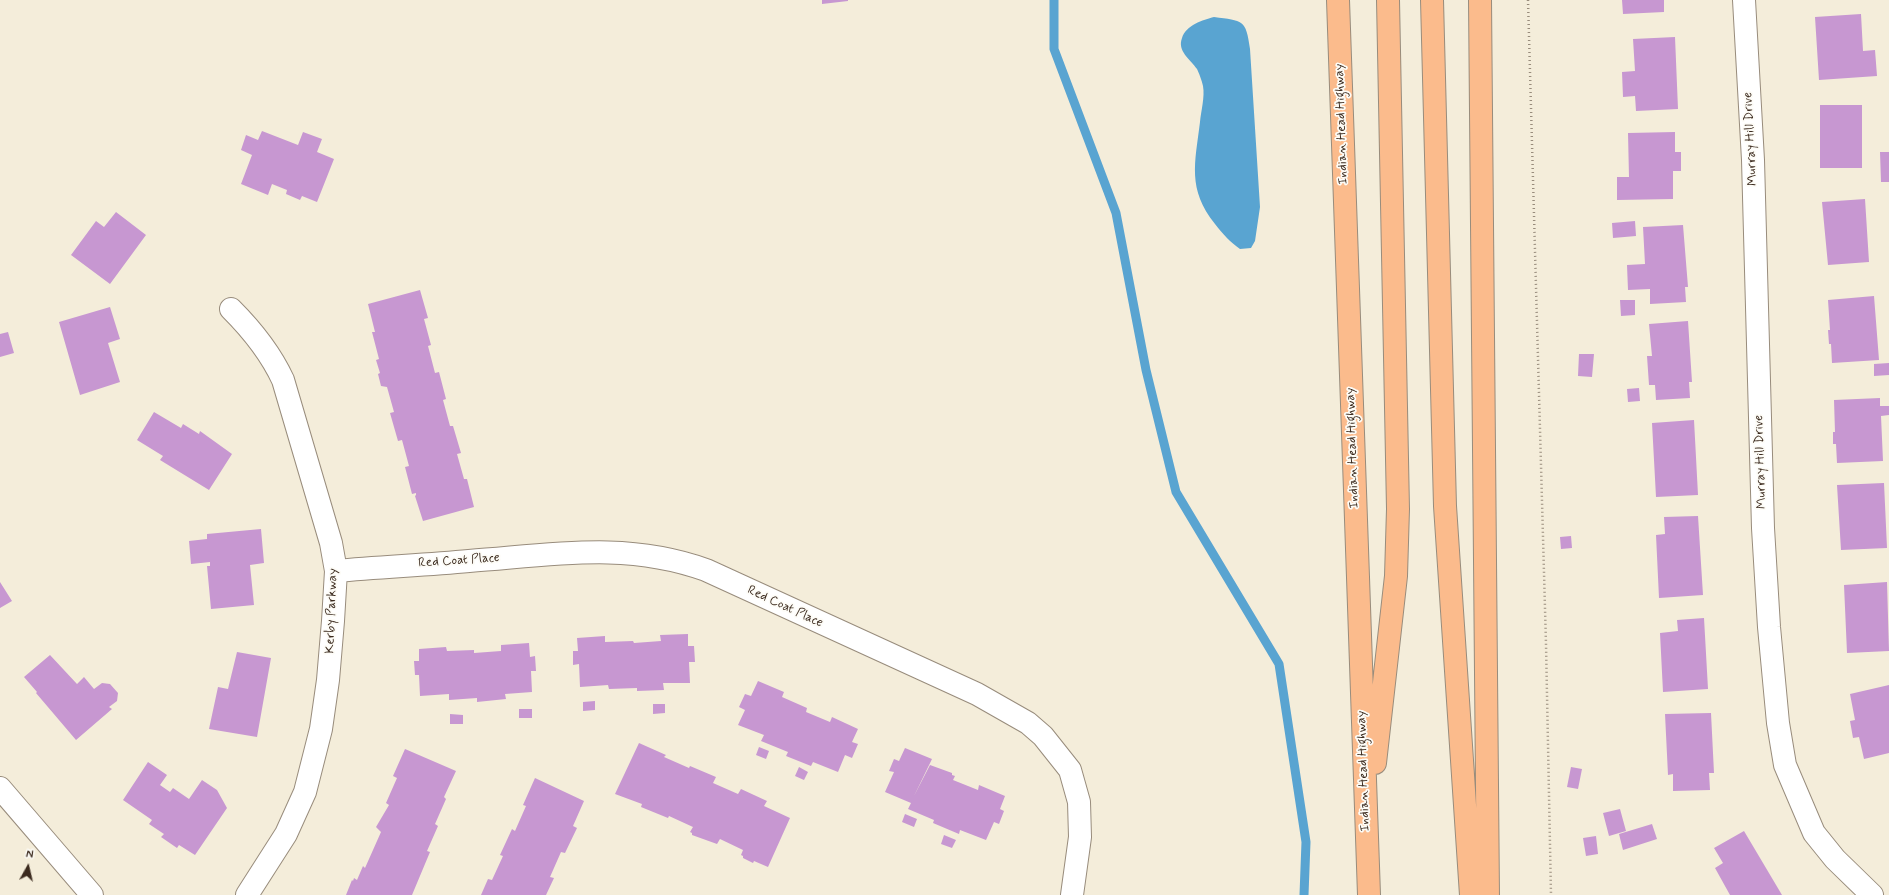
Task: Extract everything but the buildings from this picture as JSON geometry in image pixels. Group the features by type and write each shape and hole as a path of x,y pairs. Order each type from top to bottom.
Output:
{"highway":[{"name":"Indian Head Highway","path":"1338,0 1368,895"},
{"path":"1366,839 1396,576 1398,509 1388,0"},
{"path":"1432,0 1445,506 1471,895"},
{"path":"1480,0 1488,895"}],"street":[{"name":"Murray Hill Drive","path":"1744,0 1753,160 1763,528 1769,627 1778,723 1785,765 1814,833 1835,859 1872,895"},
{"name":"Kerby Parkway","path":"231,309 261,342 273,359 282,380 331,542 336,571 328,680 321,730 313,764 305,792 286,834 247,895"},
{"name":"Red Coat Place","path":"336,571 579,552 648,555 681,562 706,570 977,694 1028,723 1043,736 1070,770 1079,802 1080,837 1072,895"},
{"path":"0,788 92,895"}],"path":[{"path":"1528,0 1546,644 1550,895"}],"water":[{"path":"1214,17 1231,19 1241,23 1247,32 1250,49 1260,207 1255,241 1251,248 1240,249 1233,244 1215,224 1200,199 1195,175 1196,150 1203,90 1202,82 1197,69 1185,55 1181,47 1181,43 1184,33 1191,26"}],"waterway":[{"path":"1054,0 1054,49 1116,213 1146,370 1176,492 1279,664 1306,842 1304,895"}]}
